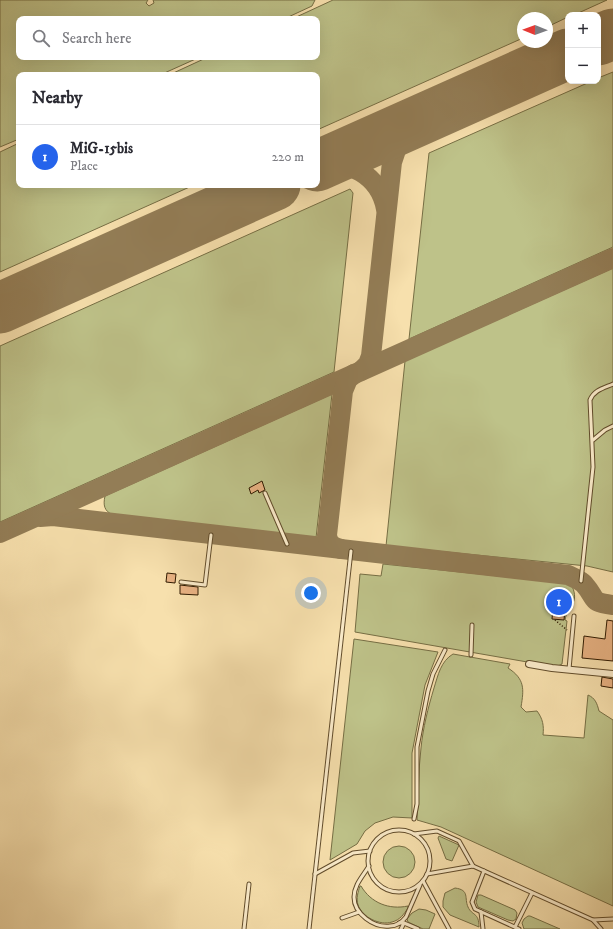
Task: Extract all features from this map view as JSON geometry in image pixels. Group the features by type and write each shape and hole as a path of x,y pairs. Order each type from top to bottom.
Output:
{"street":[{"path":"529,664 552,668 613,674"}],"lane":[{"path":"581,581 594,466 590,400 596,391 613,384"},
{"path":"593,440 605,430 613,426"},
{"path":"265,493 287,544"},
{"path":"182,582 205,585 211,535"},
{"path":"309,929 351,551"},
{"path":"569,669 574,616"},
{"path":"471,655 472,625"},
{"path":"414,819 417,804 418,740 433,674 445,650"},
{"path":"422,882 417,887 399,892 382,886 373,877 369,866 370,851 375,843 388,832 401,831 414,834 437,831 459,841 473,866"},
{"path":"399,923 406,917 427,874 430,863 429,852 423,841 414,834"},
{"path":"315,874 354,854 370,851"},
{"path":"369,866 356,885 354,896 359,912 367,919 381,925 389,926 404,923 418,929"},
{"path":"427,874 473,866 593,920 601,929"},
{"path":"484,871 472,902 475,909 481,912 517,928 532,893"},
{"path":"422,882 449,929"},
{"path":"244,929 249,884"},
{"path":"342,918 359,912"},
{"path":"481,912 483,929"},
{"path":"593,920 613,919"},
{"path":"402,929 404,923"}],"path":[{"path":"555,620 572,633"}],"green space":[{"path":"0,0 148,0 146,3 149,6 154,3 153,0 315,0 312,6 290,16 16,16 16,60 193,60 167,72 16,72 16,140 0,147"},
{"path":"333,0 607,0 581,12 565,12 565,18 553,24 553,12 517,12 517,41 320,129 320,72 176,72 202,60 320,60 320,16 298,16"},
{"path":"613,72 613,247 409,339 429,153 585,84 601,84 601,77"},
{"path":"16,144 16,188 187,188 0,272 0,152"},
{"path":"350,189 353,193 334,372 0,522 0,346"},
{"path":"613,268 613,572 587,566 386,546 405,361"},
{"path":"332,394 316,538 113,515 106,510 104,505 105,496"},
{"path":"383,564 566,583 572,586 575,597 565,620 567,621 562,664 556,667 355,632 360,574 381,576"},
{"path":"354,639 438,652 425,685 412,753 412,818 393,817 375,823 365,831 357,844 330,860"},
{"path":"453,654 510,664 508,668 518,676 522,685 523,695 521,707 526,712 537,711 543,723 543,735 584,738 588,695 595,701 599,711 613,720 613,906 441,827 417,820 420,757 426,718 440,669 446,660"},
{"path":"439,836 459,845 452,861 446,859 438,838"},
{"path":"396,846 402,846 411,850 415,862 411,874 402,878 396,878 387,874 383,865 383,859 387,850"},
{"path":"360,886 370,897 381,904 394,907 408,906 408,908 400,918 392,922 382,923 372,920 363,913 358,905 357,897"},
{"path":"455,888 460,889 465,893 468,907 471,912 477,916 479,927 450,915 443,907 445,893"},
{"path":"478,895 515,910 517,913 516,919 513,921 508,920 478,907 476,902"},
{"path":"419,909 435,914 429,929 423,929 408,922 407,919 412,913"},
{"path":"528,916 560,929 524,929 522,923"}],"building":[{"path":"262,481 265,490 259,493 258,490 251,494 249,488"},
{"path":"167,573 176,574 175,583 166,582"},
{"path":"180,585 198,587 198,595 180,594"},
{"path":"553,608 565,610 564,620 552,619"},
{"path":"607,620 613,621 613,661 582,658 584,636 605,639"},
{"path":"602,677 613,679 613,688 601,686"}],"taxiway":[{"path":"361,371 368,364 371,356 392,162 400,139 409,129 419,122 485,93"},
{"path":"320,167 329,165 340,165 351,167 361,172 377,187 383,197 386,209"},
{"path":"252,197 272,188"},
{"path":"0,533 613,258"},
{"path":"341,549 331,545 328,541 327,535 343,391 348,379 354,374"},
{"path":"40,517 53,516 568,575 584,584 597,601 600,603 613,605"}],"runway":[{"path":"601,39 613,34"},
{"path":"320,165 565,55"},
{"path":"0,308 268,188"}],"place":[{"name":"MiG-15bis","path":"559,602"}]}
